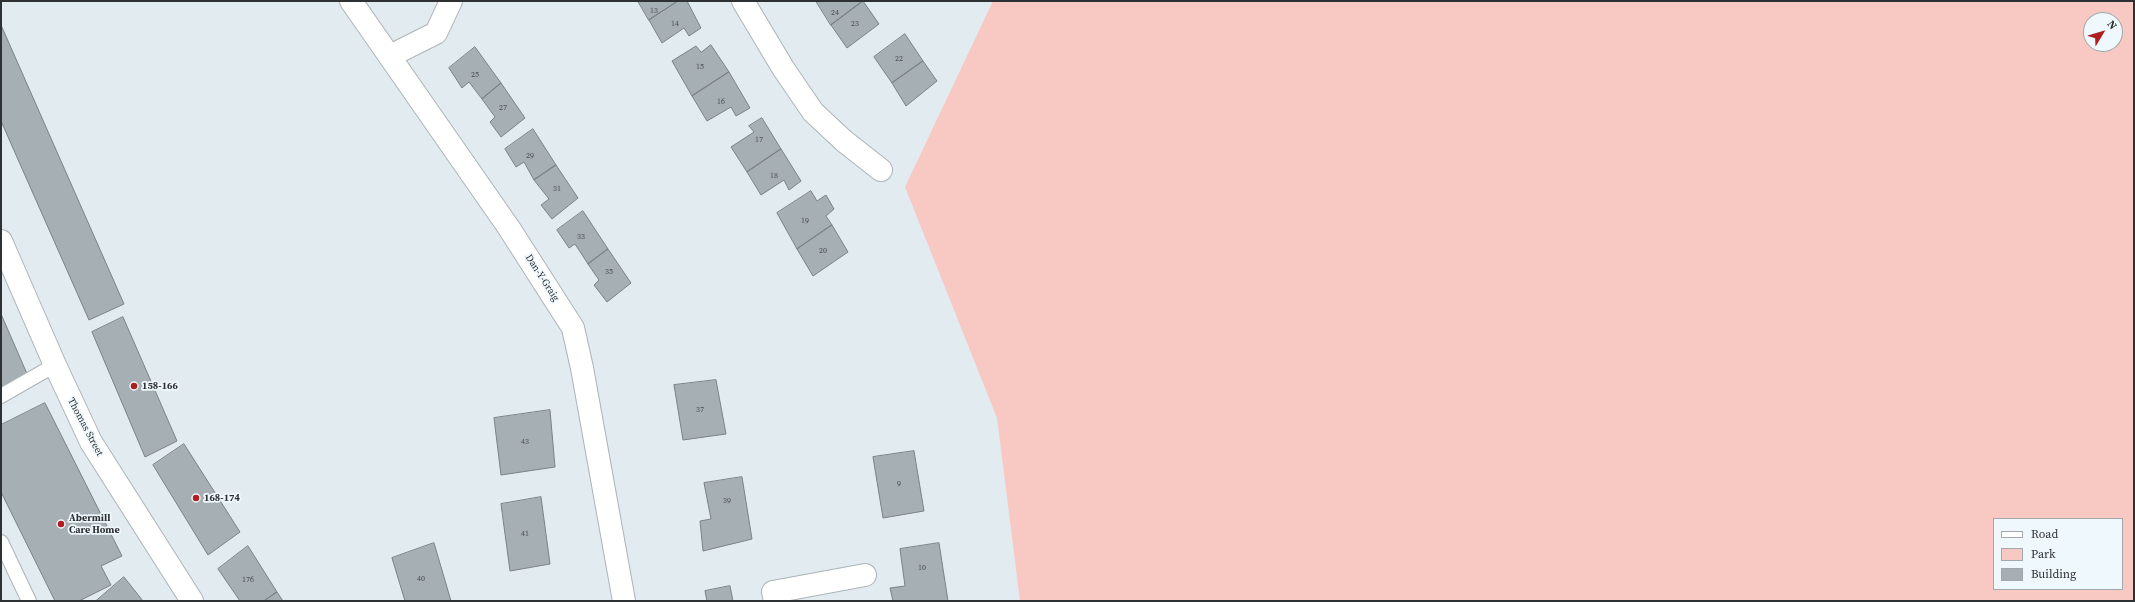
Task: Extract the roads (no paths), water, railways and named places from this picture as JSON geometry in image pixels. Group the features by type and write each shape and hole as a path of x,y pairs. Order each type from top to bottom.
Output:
{"street":[{"name":"Dan-Y-Graig","path":"351,1 522,247 573,328 582,368 624,601"},
{"path":"390,56 436,33 451,1"},
{"path":"743,1 782,68 813,112 844,141 882,170"},
{"name":"Thomas Street","path":"1,241 55,366 91,442 192,601"},
{"path":"775,601 773,592 865,574"}],"lane":[{"path":"1,396 55,366"},
{"path":"1,542 29,601"}],"place":[{"name":"158-166","path":"134,386"},
{"name":"168-174","path":"196,498"},
{"name":"Abermill Care Home","path":"61,524"}]}
